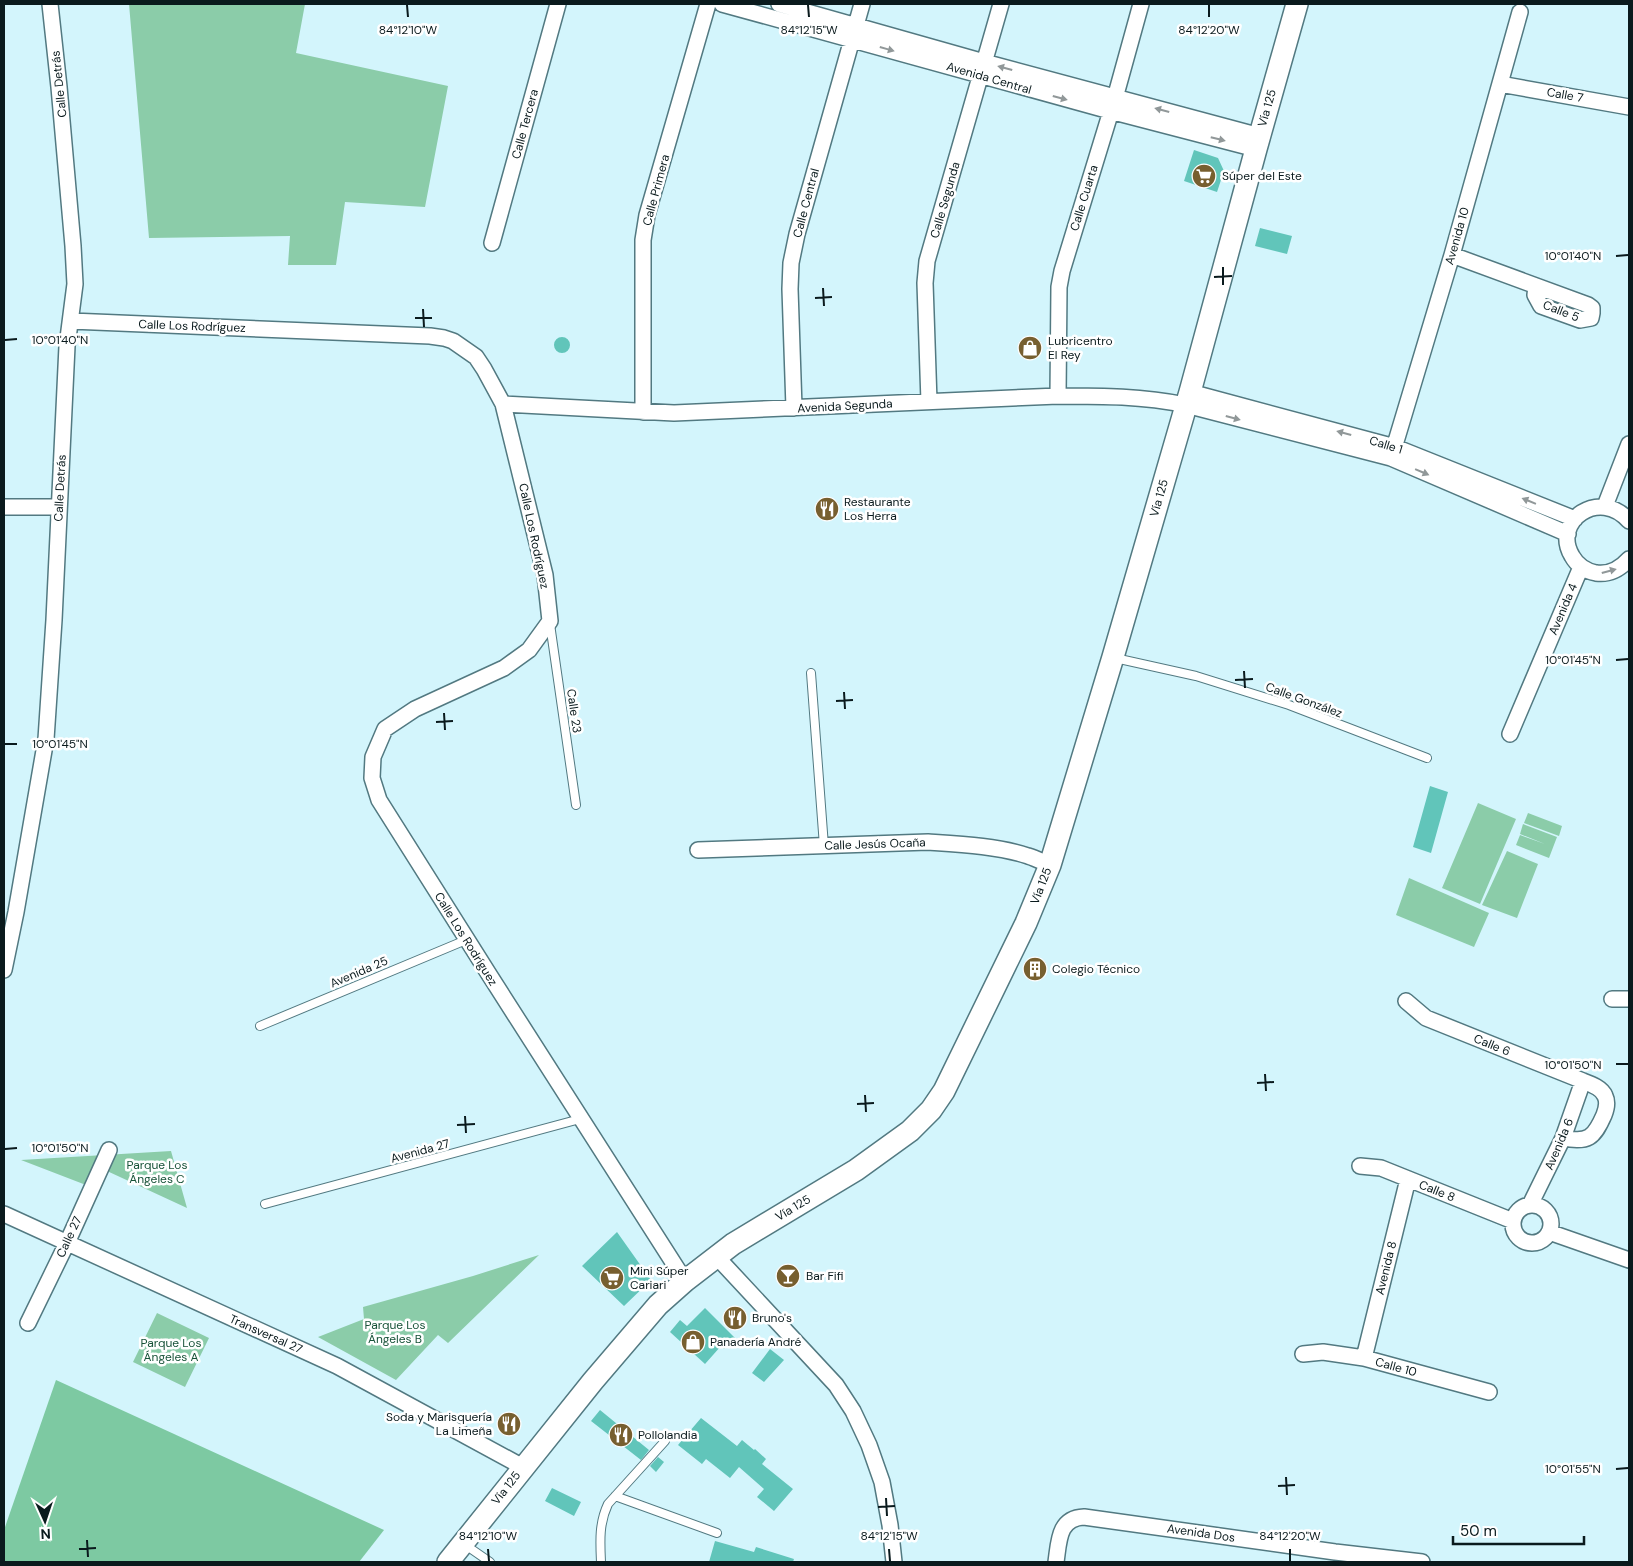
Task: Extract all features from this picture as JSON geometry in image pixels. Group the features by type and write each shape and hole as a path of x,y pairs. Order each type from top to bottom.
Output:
{"main road":[{"name":"Vía 125","path":"448,1562 593,1380 658,1305 684,1281 733,1244 856,1170 910,1131 931,1110 944,1091 1026,924 1050,865 1188,398 1298,4"}],"street":[{"name":"Calle Detrás","path":"4,970 46,739 54,620 67,346 75,284 59,87 50,4"},
{"name":"Calle Tercera","path":"492,244 558,4"},
{"name":"Calle Primera","path":"643,412 643,240 647,215 708,4"},
{"name":"Avenida Central","path":"722,4 854,32 1112,105 1258,142"},
{"name":"Avenida Central","path":"779,4 854,32"},
{"name":"Calle Central","path":"794,408 790,289 791,263 797,234 862,4"},
{"name":"Calle Segunda","path":"929,402 924,283 927,261 1001,4"},
{"name":"Calle Cuarta","path":"1058,396 1059,287 1141,4"},
{"name":"Avenida 10","path":"1393,452 1452,256 1520,12"},
{"name":"Calle 7","path":"1500,84 1629,107"},
{"name":"Calle 5","path":"1452,256 1536,286"},
{"name":"Calle Los Rodríguez","path":"71,321 430,336 454,341 476,357 484,369 503,404 545,575 550,621 529,650 504,668 415,709 385,730 372,757 372,778 379,800 684,1281"},
{"name":"Avenida Segunda","path":"503,404 674,413 1058,396 1188,398"},
{"name":"Calle 1","path":"1188,398 1393,452 1575,519"},
{"path":"1604,506 1629,444"},
{"name":"Calle 1","path":"1393,452 1568,534"},
{"path":"1629,521 1623,514 1614,509 1596,506 1588,509 1575,519 1568,534 1567,543 1574,560 1581,567 1591,572 1613,572 1623,566 1629,558"},
{"path":"4,507 59,507"},
{"name":"Avenida 4","path":"1510,734 1581,567"},
{"name":"Calle Jesús Ocaña","path":"698,850 928,842 954,844 1028,856 1050,865"},
{"path":"1612,999 1629,999"},
{"name":"Calle 6","path":"1406,1001 1426,1018 1596,1087 1605,1095 1607,1102 1606,1111 1597,1131 1592,1137 1575,1141 1563,1138"},
{"name":"Avenida 6","path":"1530,1205 1563,1138 1583,1081"},
{"name":"Calle 27","path":"28,1323 109,1150"},
{"name":"Calle 8","path":"1360,1166 1381,1168 1513,1221"},
{"name":"Avenida 8","path":"1364,1358 1408,1179"},
{"path":"1530,1205 1536,1205 1547,1212 1551,1223 1543,1239 1531,1242 1525,1241 1515,1233 1513,1227 1515,1215 1519,1210 1530,1205"},
{"name":"Transversal 27","path":"4,1214 337,1366 523,1467"},
{"path":"1548,1232 1629,1260"},
{"path":"716,1256 836,1385 853,1411 869,1445 882,1482 890,1524 894,1562"},
{"name":"Calle 10","path":"1303,1354 1323,1352 1364,1358 1488,1392"},
{"name":"Avenida Dos","path":"1056,1562 1061,1532 1070,1520 1076,1517 1335,1557 1422,1562"}],"lane":[{"name":"Calle 23","path":"550,621 576,805"},
{"name":"Calle González","path":"1113,657 1196,676 1271,699 1427,758"},
{"path":"810,673 824,846"},
{"name":"Avenida 25","path":"260,1026 466,940"},
{"name":"Avenida 27","path":"265,1204 580,1119"},
{"path":"601,1562 600,1534 602,1516 608,1504 665,1441"},
{"path":"615,1496 716,1533"},
{"path":"463,1543 490,1562"}],"green space":[{"path":"129,4 305,4 296,53 448,86 425,207 345,202 336,265 288,265 290,236 149,238"},
{"path":"1478,803 1516,819 1480,904 1442,888"},
{"path":"1528,813 1562,826 1559,836 1524,823"},
{"path":"1523,824 1557,837 1549,858 1516,845 1520,835 1545,844 1520,834"},
{"path":"1507,851 1538,864 1517,918 1482,905"},
{"path":"1409,878 1489,913 1474,947 1396,915"},
{"name":"Parque Los Ángeles C","path":"171,1151 187,1208 107,1171 99,1190 21,1160"},
{"name":"Parque Los Ángeles B","path":"539,1255 448,1343 438,1335 396,1380 318,1337 364,1319 363,1307"},
{"name":"Parque Los Ángeles A","path":"157,1313 209,1338 185,1387 133,1362"},
{"path":"56,1380 384,1530 359,1562 4,1562 4,1530"}],"building":[{"name":"Súper del Este","path":"1194,150 1218,158 1224,171 1217,192 1184,181"},
{"path":"1260,228 1292,236 1287,254 1255,246"},
{"path":"562,337 568,339 570,345 568,351 562,353 556,351 554,345 556,339"},
{"path":"1430,786 1448,792 1431,853 1413,847"},
{"path":"617,1232 651,1280 624,1306 582,1266"},
{"path":"705,1308 735,1338 724,1349 721,1346 705,1364 670,1332 680,1320 687,1326"},
{"path":"770,1349 784,1360 764,1382 752,1373"},
{"name":"Pollolandia","path":"600,1410 649,1450 641,1460 591,1421"},
{"path":"701,1418 737,1446 742,1440 755,1449 766,1459 762,1464 793,1489 774,1511 757,1497 764,1489 739,1467 730,1478 706,1459 702,1464 678,1445"},
{"path":"658,1457 664,1462 656,1472 650,1466"},
{"path":"552,1488 581,1502 574,1516 545,1501"},
{"path":"715,1541 754,1552 756,1547 794,1559 793,1562 709,1562"}],"place":[{"name":"Súper del Este","path":"1204,176"},
{"name":"Lubricentro El Rey","path":"1030,348"},
{"name":"Restaurante Los Herra","path":"827,509"},
{"name":"Colegio Técnico","path":"1035,969"},
{"name":"Bar Fifi","path":"788,1276"},
{"name":"Mini Súper Cariari","path":"612,1278"},
{"name":"Bruno's","path":"735,1318"},
{"name":"Panadería André","path":"693,1342"},
{"name":"Soda y Marisquería La Limeña","path":"509,1424"},
{"name":"Pollolandia","path":"621,1435"}]}
